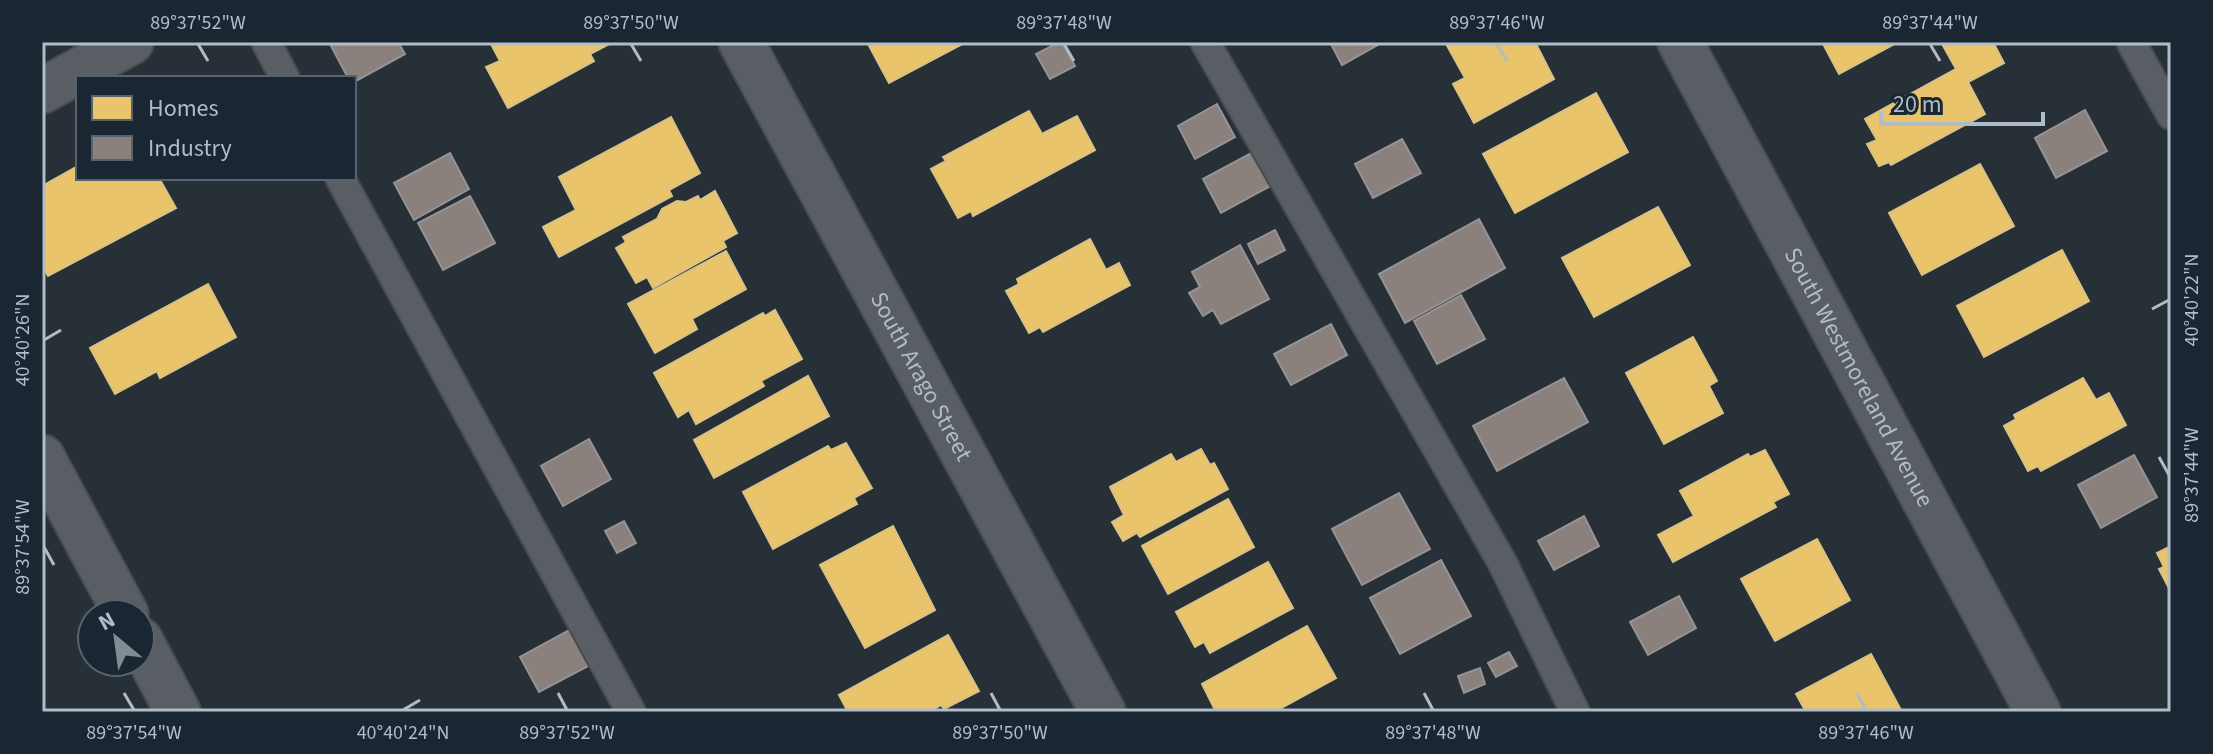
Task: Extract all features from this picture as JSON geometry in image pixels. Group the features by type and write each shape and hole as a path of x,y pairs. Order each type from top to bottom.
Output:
{"street":[{"path":"42,91 131,42"},
{"name":"South Arago Street","path":"741,42 1103,712"},
{"name":"South Westmoreland Avenue","path":"1680,42 2038,712"},
{"path":"42,457 117,598"},
{"path":"156,670 178,712"}],"lane":[{"path":"266,42 284,76"},
{"path":"1205,42 1502,562 1575,712"},
{"path":"2131,42 2171,115"},
{"path":"341,180 631,712"}],"building: Homes":[{"path":"613,42 590,54 594,61 508,108 486,67 500,61 491,44"},
{"path":"867,42 966,42 889,83"},
{"path":"1445,42 1535,42 1554,79 1474,123 1453,84 1465,78"},
{"path":"1822,42 1898,42 1839,74"},
{"path":"1941,42 1993,42 2004,63 1968,82 1985,114 1891,165 1889,162 1879,166 1867,144 1877,140 1865,119 1956,69"},
{"path":"1596,93 1628,152 1515,213 1483,154"},
{"path":"1029,111 1042,134 1077,116 1095,150 973,216 971,211 958,218 931,169 946,161 943,157"},
{"path":"671,117 700,173 669,190 672,196 559,257 543,227 576,210 559,177"},
{"path":"1980,164 2014,226 1922,275 1889,213"},
{"path":"76,167 76,180 160,180 176,208 48,276 42,265 42,186"},
{"path":"715,191 737,233 723,241 726,247 653,288 647,277 636,283 616,248 626,242 623,237 657,219 662,209 677,201 686,202 698,196 700,200"},
{"path":"1658,207 1690,265 1594,317 1562,258"},
{"path":"1090,239 1106,270 1119,263 1130,285 1043,332 1040,327 1029,333 1006,291 1019,284 1017,279"},
{"path":"2062,250 2089,301 1984,357 1957,306"},
{"path":"726,251 746,289 692,319 697,329 655,353 628,304"},
{"path":"208,284 236,337 160,378 157,371 115,394 90,348"},
{"path":"775,310 802,359 761,381 764,386 696,424 689,410 678,417 654,373 763,313 765,316"},
{"path":"1693,337 1717,381 1709,386 1723,413 1664,444 1626,373"},
{"path":"808,376 829,416 714,478 694,440"},
{"path":"2083,378 2096,400 2109,393 2126,425 2041,471 2038,466 2028,471 2004,426 2016,419 2014,415"},
{"path":"846,443 872,488 854,498 857,504 773,549 743,492 828,446 831,450"},
{"path":"1201,449 1210,465 1214,463 1228,489 1140,537 1137,533 1123,541 1112,522 1124,515 1110,487 1171,454 1176,462"},
{"path":"1765,450 1789,494 1773,502 1776,507 1673,562 1658,535 1694,516 1680,491 1748,454 1750,457"},
{"path":"1228,499 1254,547 1168,594 1142,546"},
{"path":"893,526 935,610 865,648 820,565"},
{"path":"1817,539 1850,600 1775,641 1741,579"},
{"path":"2171,546 2171,592 2159,569 2164,567 2157,553"},
{"path":"1268,562 1293,608 1210,653 1204,642 1195,647 1176,612"},
{"path":"1307,626 1336,678 1274,712 1216,712 1202,684"},
{"path":"948,635 979,691 944,709 941,705 928,712 848,712 839,695"},
{"path":"1871,654 1902,712 1806,712 1796,694"}],"building: Industry":[{"path":"329,42 398,42 405,54 356,81 356,76 347,76"},
{"path":"1060,42 1075,66 1050,79 1036,54"},
{"path":"1330,42 1383,42 1342,65"},
{"path":"1217,104 1235,137 1195,159 1178,126"},
{"path":"2085,110 2107,151 2056,178 2035,138"},
{"path":"1402,139 1421,173 1373,198 1355,164"},
{"path":"1253,152 1272,185 1221,213 1203,179"},
{"path":"450,153 469,189 414,220 394,183"},
{"path":"470,196 495,243 443,270 418,223"},
{"path":"1479,219 1505,268 1405,323 1379,274"},
{"path":"1275,230 1285,250 1258,264 1248,244"},
{"path":"1240,245 1269,299 1221,324 1213,310 1203,316 1189,293 1200,287 1192,272"},
{"path":"1461,295 1485,339 1437,364 1414,321"},
{"path":"1331,324 1347,355 1291,385 1274,354"},
{"path":"1564,378 1588,422 1497,471 1473,426"},
{"path":"589,439 611,479 563,506 541,466"},
{"path":"2134,455 2157,497 2101,528 2078,485"},
{"path":"1399,493 1430,549 1362,585 1332,529"},
{"path":"1584,516 1599,546 1554,570 1538,541"},
{"path":"624,521 636,543 617,553 605,531"},
{"path":"1441,560 1471,616 1400,654 1370,598"},
{"path":"1679,596 1696,628 1648,655 1630,622"},
{"path":"571,629 590,665 539,692 520,657"},
{"path":"1509,652 1517,666 1496,677 1488,663"},
{"path":"1480,668 1485,684 1464,693 1458,676"}]}
